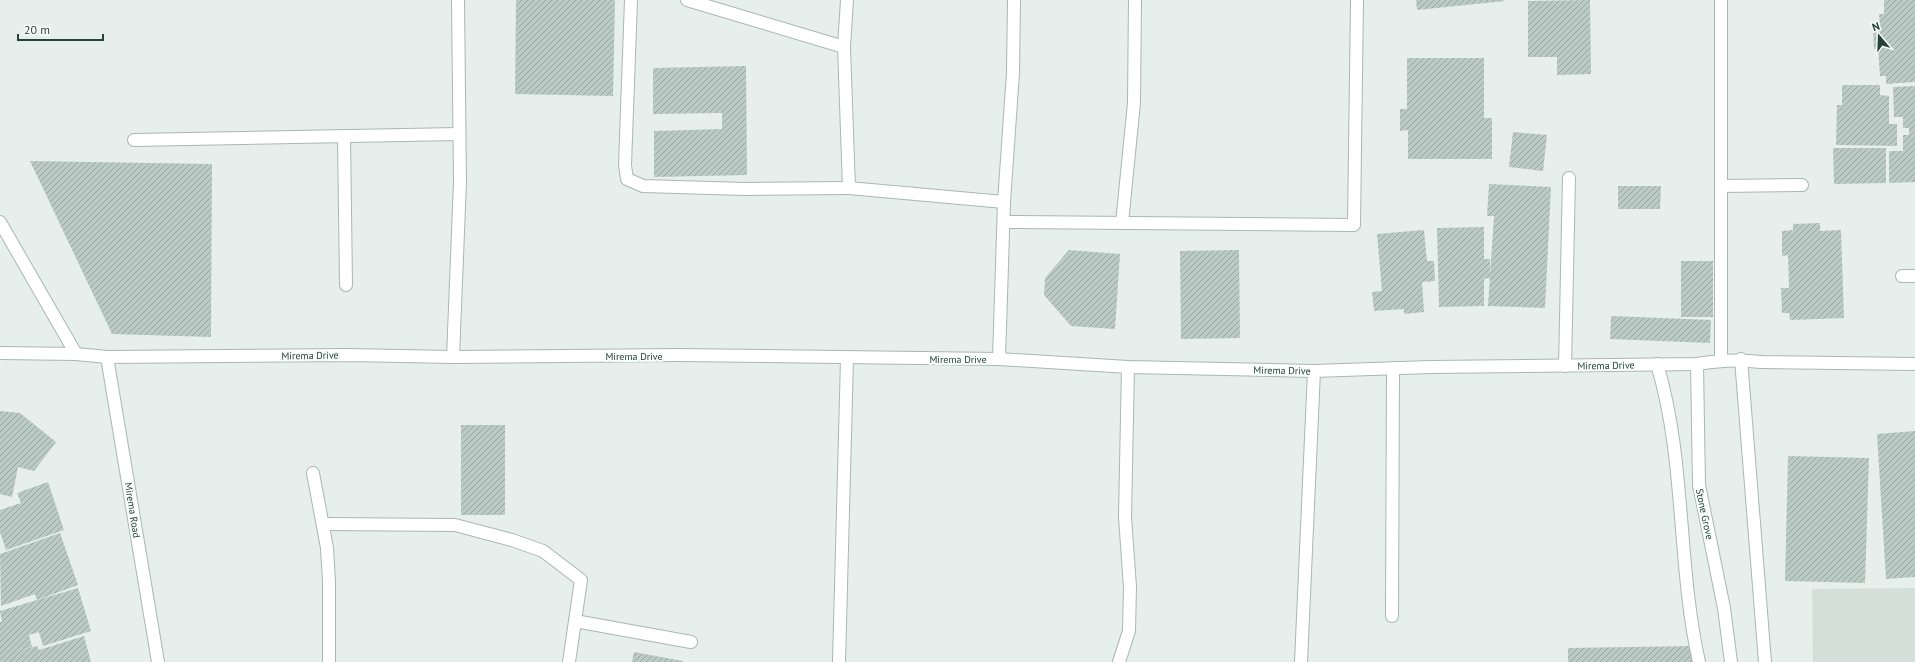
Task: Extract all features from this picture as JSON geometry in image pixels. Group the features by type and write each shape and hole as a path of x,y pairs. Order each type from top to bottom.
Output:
{"street":[{"path":"453,357 460,182 458,0"},
{"path":"631,0 625,165 627,179 643,186 745,189 849,188 1004,202"},
{"path":"687,0 844,47"},
{"path":"847,0 844,47 849,188"},
{"path":"999,359 1004,202 1012,73 1014,0"},
{"path":"1122,223 1134,103 1135,0"},
{"path":"1004,222 1354,225 1357,0"},
{"path":"1721,0 1721,360"},
{"path":"134,140 459,134"},
{"path":"344,136 346,285"},
{"path":"1566,366 1569,178"},
{"path":"1721,186 1802,185"},
{"path":"0,222 76,354"},
{"path":"1902,276 1915,276"},
{"name":"Mirema Drive","path":"0,353 76,354 107,357 348,355 453,357 678,356 999,359 1128,367 1314,371 1394,368 1697,364 1721,360 1741,359 1761,362 1915,364"},
{"name":"Mirema Road","path":"107,357 158,662"},
{"path":"839,662 847,358"},
{"path":"1741,359 1764,662"},
{"path":"1658,364 1667,396 1682,522 1687,592 1699,662"},
{"name":"Stone Grove","path":"1697,364 1699,484 1724,608 1731,662"},
{"path":"1119,662 1129,631 1130,587 1125,518 1128,367"},
{"path":"1392,616 1394,368"},
{"path":"1301,662 1314,371"},
{"path":"313,473 327,548 329,581 329,662"},
{"path":"323,524 455,525 512,540 543,551 581,580 569,662"},
{"path":"575,621 691,642"}],"shaded area":[{"path":"1915,588 1915,662 1813,662 1812,589"}],"building":[{"path":"516,0 615,0 613,96 515,94"},
{"path":"1416,0 1504,0 1505,1 1417,10"},
{"path":"1590,0 1591,74 1557,75 1557,57 1528,57 1528,1"},
{"path":"1884,0 1915,0 1915,82 1886,84 1886,76 1880,76 1878,48 1874,49 1873,26 1880,25 1879,14 1884,14"},
{"path":"1407,58 1484,58 1484,118 1492,118 1492,159 1408,159 1408,130 1400,131 1400,109 1407,109"},
{"path":"746,66 747,175 654,177 654,131 722,129 722,113 653,114 653,68"},
{"path":"1842,85 1880,85 1880,95 1889,96 1889,124 1897,124 1897,146 1836,145 1837,105 1842,105"},
{"path":"1915,86 1915,182 1889,183 1889,151 1903,151 1903,135 1909,135 1909,128 1903,128 1903,117 1894,117 1893,87"},
{"path":"1513,132 1547,135 1543,171 1509,167"},
{"path":"1833,148 1886,148 1886,183 1834,184"},
{"path":"30,161 212,164 211,337 112,334"},
{"path":"1489,184 1551,187 1545,308 1488,306 1494,216 1487,216"},
{"path":"1618,186 1661,186 1660,209 1618,209"},
{"path":"1820,223 1820,231 1841,230 1844,318 1790,320 1789,313 1782,313 1781,288 1789,288 1788,255 1782,256 1782,231 1793,230 1793,224"},
{"path":"1484,227 1484,259 1490,259 1490,278 1484,279 1484,306 1439,307 1437,228"},
{"path":"1424,230 1427,261 1434,261 1435,281 1422,282 1424,312 1404,314 1404,309 1374,311 1372,292 1382,291 1377,234"},
{"path":"1069,250 1120,254 1115,329 1071,326 1044,295 1045,278"},
{"path":"1239,250 1240,338 1181,339 1180,251"},
{"path":"1681,261 1713,261 1713,317 1681,317"},
{"path":"1611,316 1711,320 1710,343 1610,339"},
{"path":"0,411 20,413 56,442 34,471 18,467 12,497 0,494"},
{"path":"461,425 505,425 505,515 461,515"},
{"path":"1915,431 1915,577 1886,579 1877,434"},
{"path":"1788,456 1869,458 1865,583 1785,581"},
{"path":"48,482 64,530 6,550 0,532 0,510 21,503 17,493"},
{"path":"60,533 78,585 37,600 35,594 1,606 0,554"},
{"path":"78,588 91,631 43,646 39,632 29,635 32,647 11,653 37,646 39,650 84,636 91,662 0,662 0,622 2,622 0,611"},
{"path":"1693,646 1694,662 1568,662 1568,648"},
{"path":"634,652 683,661 683,662 632,662"}]}
